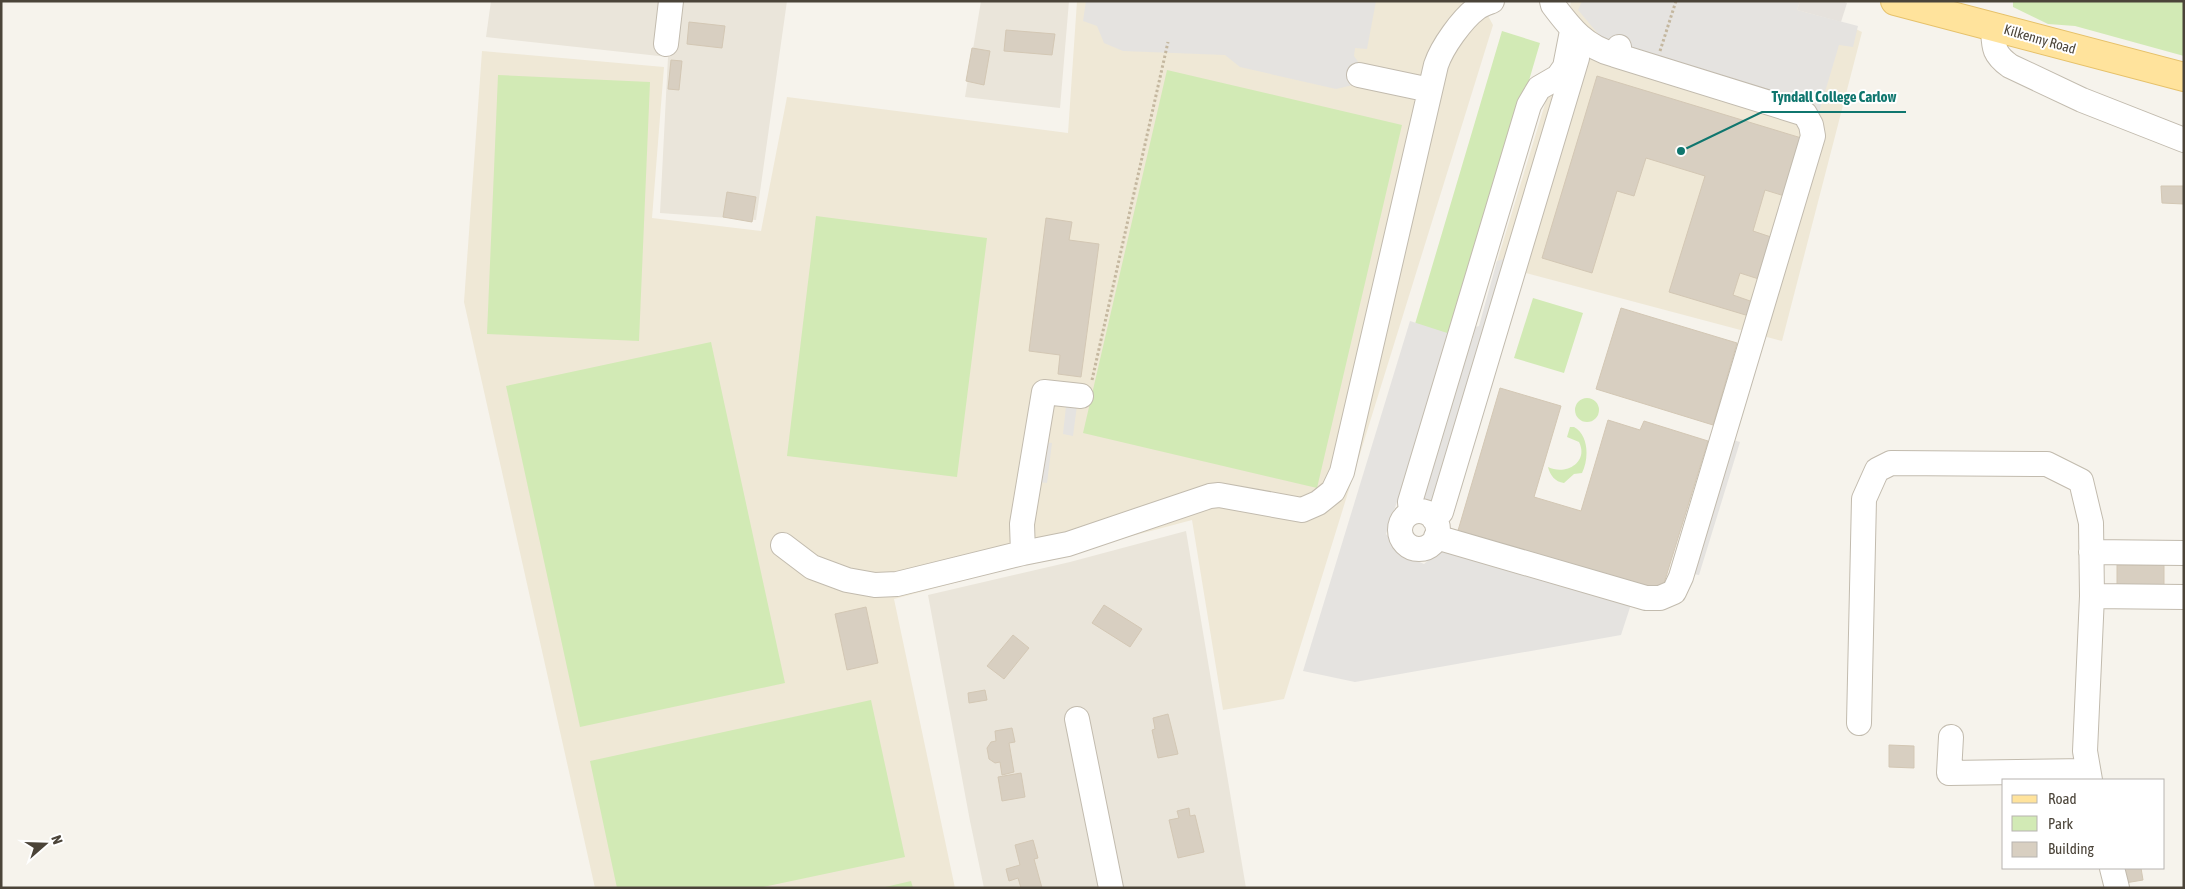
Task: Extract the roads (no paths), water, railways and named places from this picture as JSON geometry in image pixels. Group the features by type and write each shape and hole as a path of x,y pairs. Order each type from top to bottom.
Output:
{"main road":[{"name":"Kilkenny Road","path":"1895,1 2184,77"}],"street":[{"path":"666,44 671,1"},
{"path":"783,545 812,567 847,580 876,585 897,584 1068,544 1210,496 1219,495 1302,510 1318,503 1334,491 1342,472 1430,90 1441,50 1482,3"},
{"path":"1417,541 1646,598 1660,598 1674,592 1681,577 1813,136 1811,124 1805,114 1655,68 1617,51 1598,50 1572,31 1549,3"},
{"path":"1993,26 1994,48 2000,58 2010,66 2082,100 2184,140"},
{"path":"1417,541 1424,511 1405,504 1528,106 1538,88 1558,77 1564,67 1572,31"},
{"path":"1417,541 1442,512 1573,72 1579,49 1572,31"},
{"path":"1359,75 1430,90"},
{"path":"1023,553 1022,524 1044,392 1081,396"},
{"path":"1860,724 1864,499 1877,470 1891,463 2047,464 2081,481 2091,523 2092,596 2084,751 2089,776 1949,773 1951,737"},
{"path":"2092,552 2184,553"},
{"path":"2092,596 2184,597"},
{"path":"1077,719 1111,888"},
{"path":"2101,869 2106,888"},
{"path":"2112,869 2117,888"}],"place":[{"name":"Tyndall College Carlow","path":"1681,151"}]}
